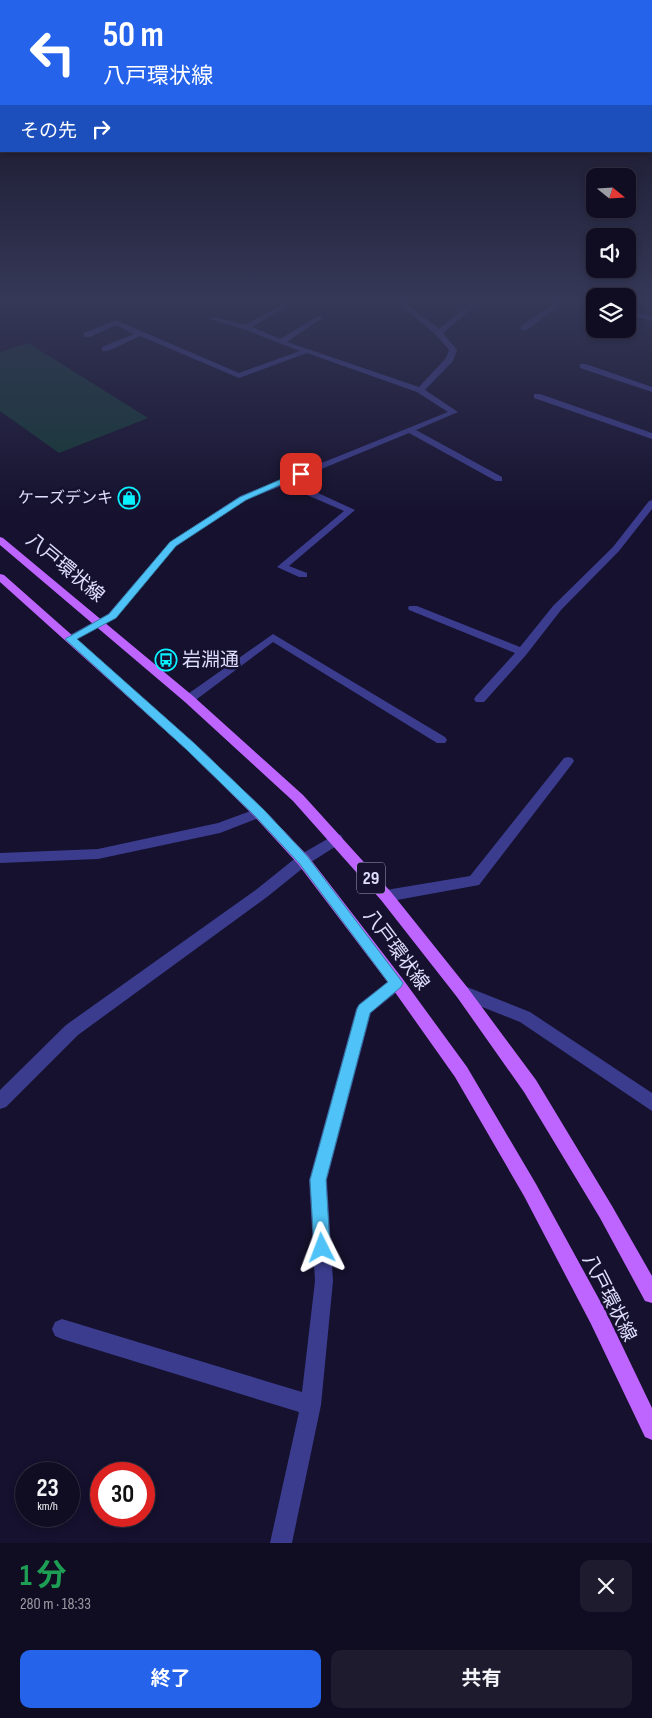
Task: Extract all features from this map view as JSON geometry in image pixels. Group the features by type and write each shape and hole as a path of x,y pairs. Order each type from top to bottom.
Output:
{"main road":[{"name":"八戸環状線","path":"0,540 189,699 298,798 386,896 462,992 530,1086 606,1212 652,1294"},
{"name":"八戸環状線","path":"0,578 191,747 259,813 303,860 461,1072 530,1190 598,1317 652,1430"}],"street":[{"path":"232,373 239,376 247,373"},
{"path":"70,639 112,616 173,544 243,498 454,412 420,390 370,373"},
{"path":"420,390 436,373"},
{"path":"603,373 652,390"},
{"path":"538,396 652,436"},
{"path":"411,431 499,480"},
{"path":"282,481 350,510 282,567 303,575"},
{"path":"480,699 522,652 557,608 616,549 652,503"},
{"path":"413,608 522,652"},
{"path":"189,699 273,637 441,740"},
{"path":"386,896 474,881 568,761"},
{"path":"1,860 98,854 220,828 259,813"},
{"path":"0,1101 72,1030 262,893 303,860 336,839"},
{"path":"281,1543 311,1405 324,1281 318,1180 364,1009 396,983"},
{"path":"462,992 525,1017 652,1103"},
{"path":"62,1329 311,1405"}],"green space":[{"path":"0,373 76,373 148,418 59,453 0,411"}],"place":[{"name":"ケーズデンキ","path":"129,498"},
{"name":"岩淵通","path":"166,660"}],"route":[{"path":"301,474 243,498 173,544 112,616 70,639 191,747 259,813 303,860 396,983 364,1009 318,1180 322,1248"}]}
